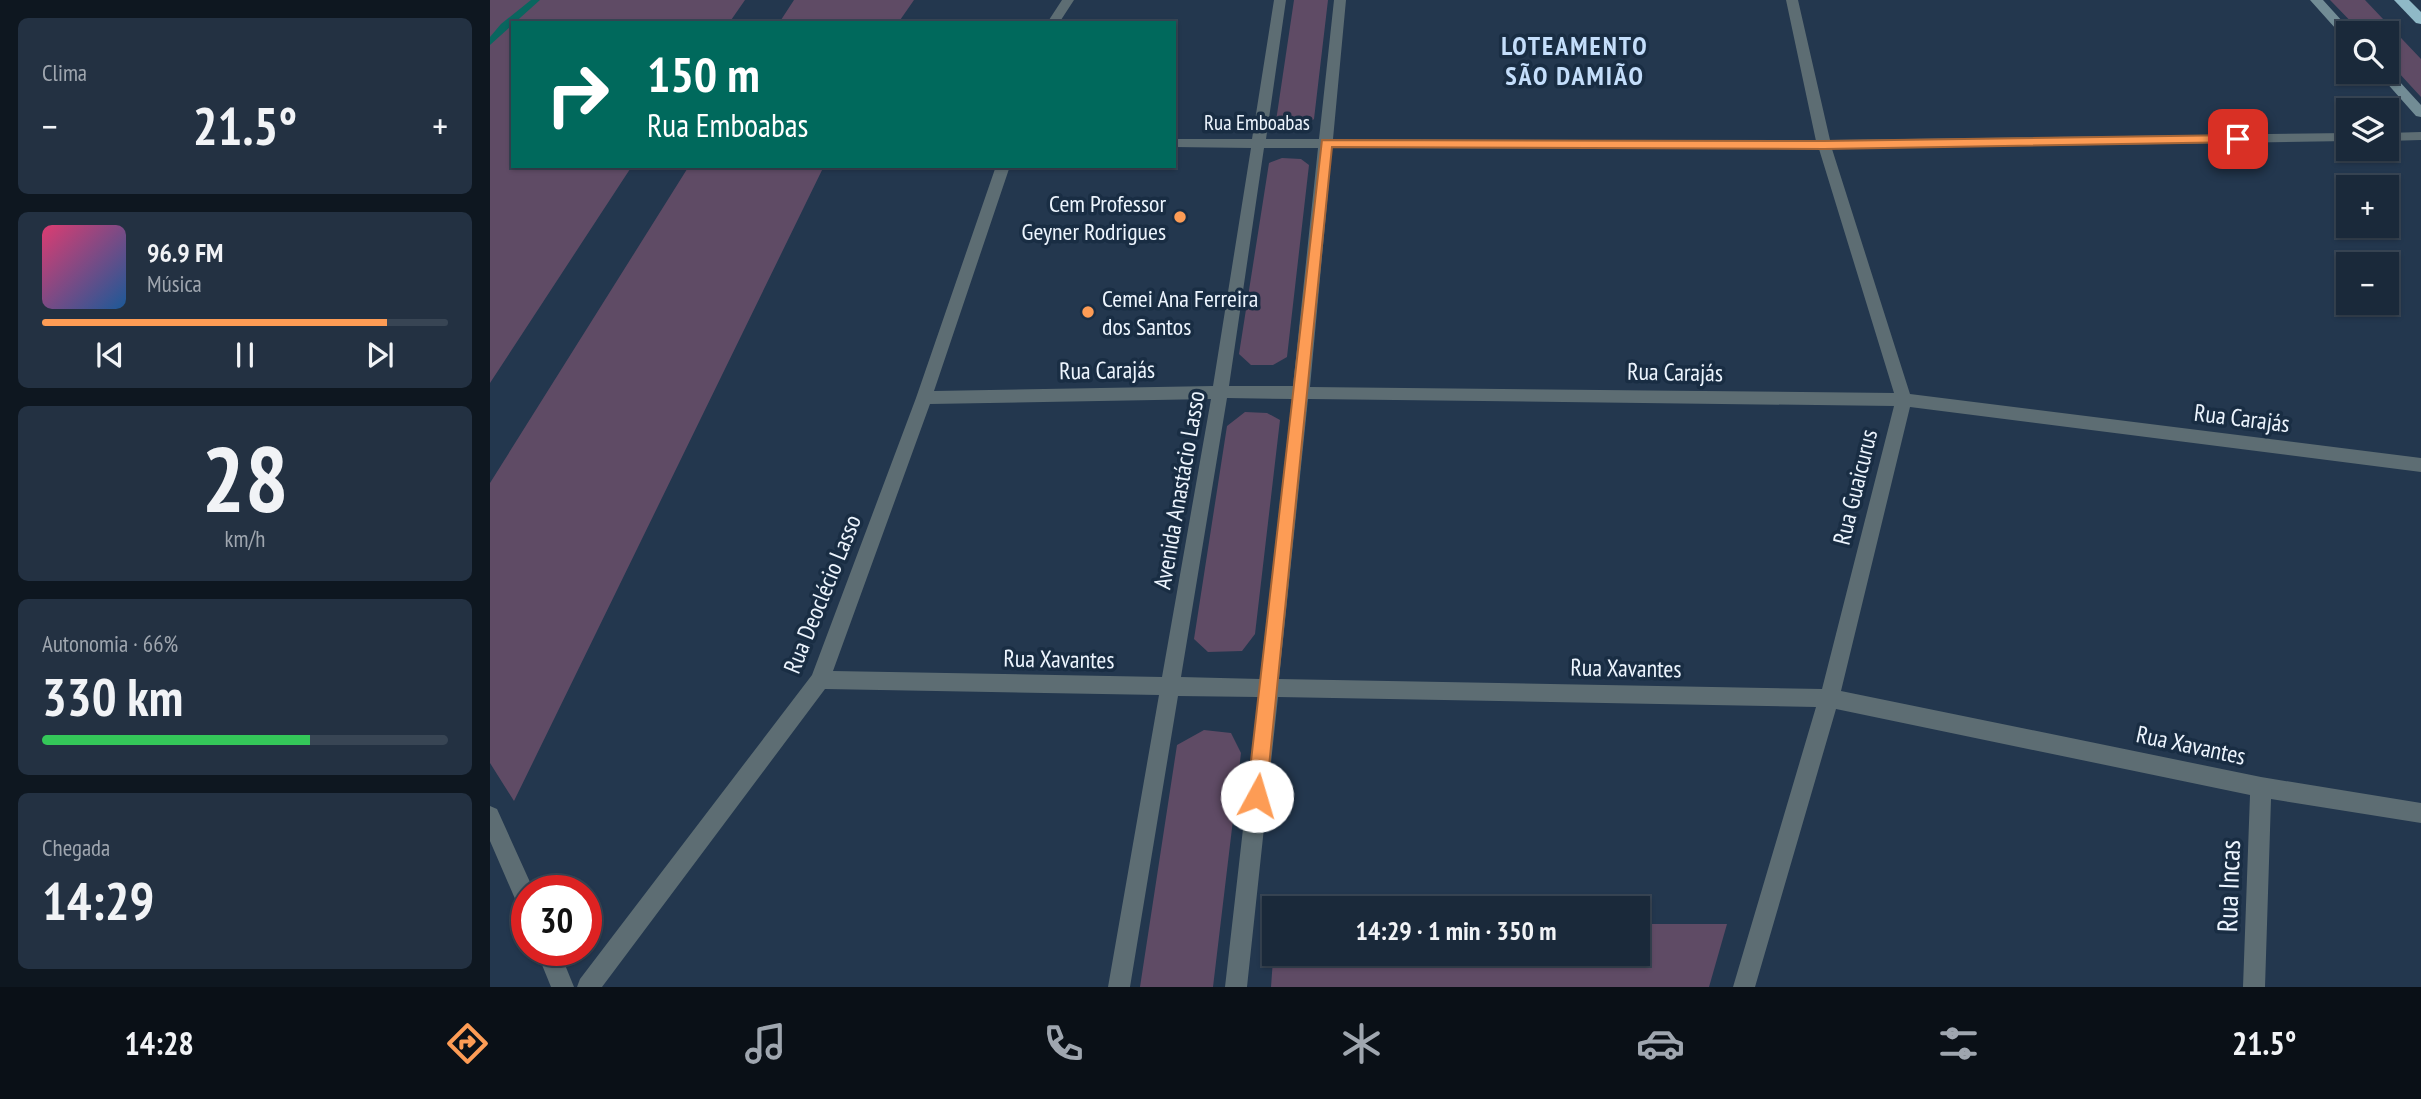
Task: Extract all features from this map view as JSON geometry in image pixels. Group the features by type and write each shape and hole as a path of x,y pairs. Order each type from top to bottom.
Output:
{"highway":[{"path":"2402,0 2421,20"}],"main road":[{"path":"2316,0 2336,22"},
{"path":"2394,84 2421,113"}],"street":[{"path":"1054,21 1068,0"},
{"name":"Avenida Anastácio Lasso","path":"1119,987 1220,392 1280,0"},
{"path":"1236,987 1301,392 1340,0"},
{"path":"1791,0 1824,145 1904,400"},
{"path":"2399,137 2421,136"},
{"name":"Rua Emboabas","path":"1176,143 1824,145 2336,137"},
{"name":"Rua Deoclécio Lasso","path":"588,987 820,681 925,398 1002,168"},
{"name":"Rua Carajás","path":"925,398 1301,392 1904,400 2421,466"},
{"name":"Rua Guaicurus","path":"1744,987 1829,698 1904,400"},
{"name":"Rua Xavantes","path":"820,681 1829,698 2261,787 2421,813"},
{"name":"Rua Incas","path":"2253,987 2261,787"},
{"path":"490,816 516,875"},
{"path":"554,966 563,987"}],"shaded area":[{"path":"490,0 745,0 730,21 511,21 511,168 631,168 490,383"},
{"path":"794,0 914,0 899,21 780,21"},
{"path":"1294,0 1328,0 1314,119 1295,127 1276,121"},
{"path":"2330,0 2365,0 2385,21 2350,21"},
{"path":"2399,36 2421,59 2421,97 2399,73"},
{"path":"1282,158 1301,159 1309,165 1287,357 1273,365 1251,365 1239,354 1269,163"},
{"path":"688,168 823,168 514,801 490,763 490,483"},
{"path":"1245,412 1267,413 1280,420 1255,634 1242,651 1208,652 1194,639 1227,426"},
{"path":"1204,730 1231,733 1241,753 1213,987 1140,987 1177,745"},
{"path":"1650,924 1727,924 1709,987 1271,987 1272,966 1650,966"}],"waterway":[{"path":"490,42 504,26 536,0"}],"place":[{"name":"Cem Professor Geyner Rodrigues","path":"1180,217"},
{"name":"Cemei Ana Ferreira dos Santos","path":"1088,312"}],"district":[{"name":"LOTEAMENTO SÃO DAMIÃO","path":"1575,60"}],"route":[{"path":"1257,796 1326,143 1824,145 2238,139"}]}
